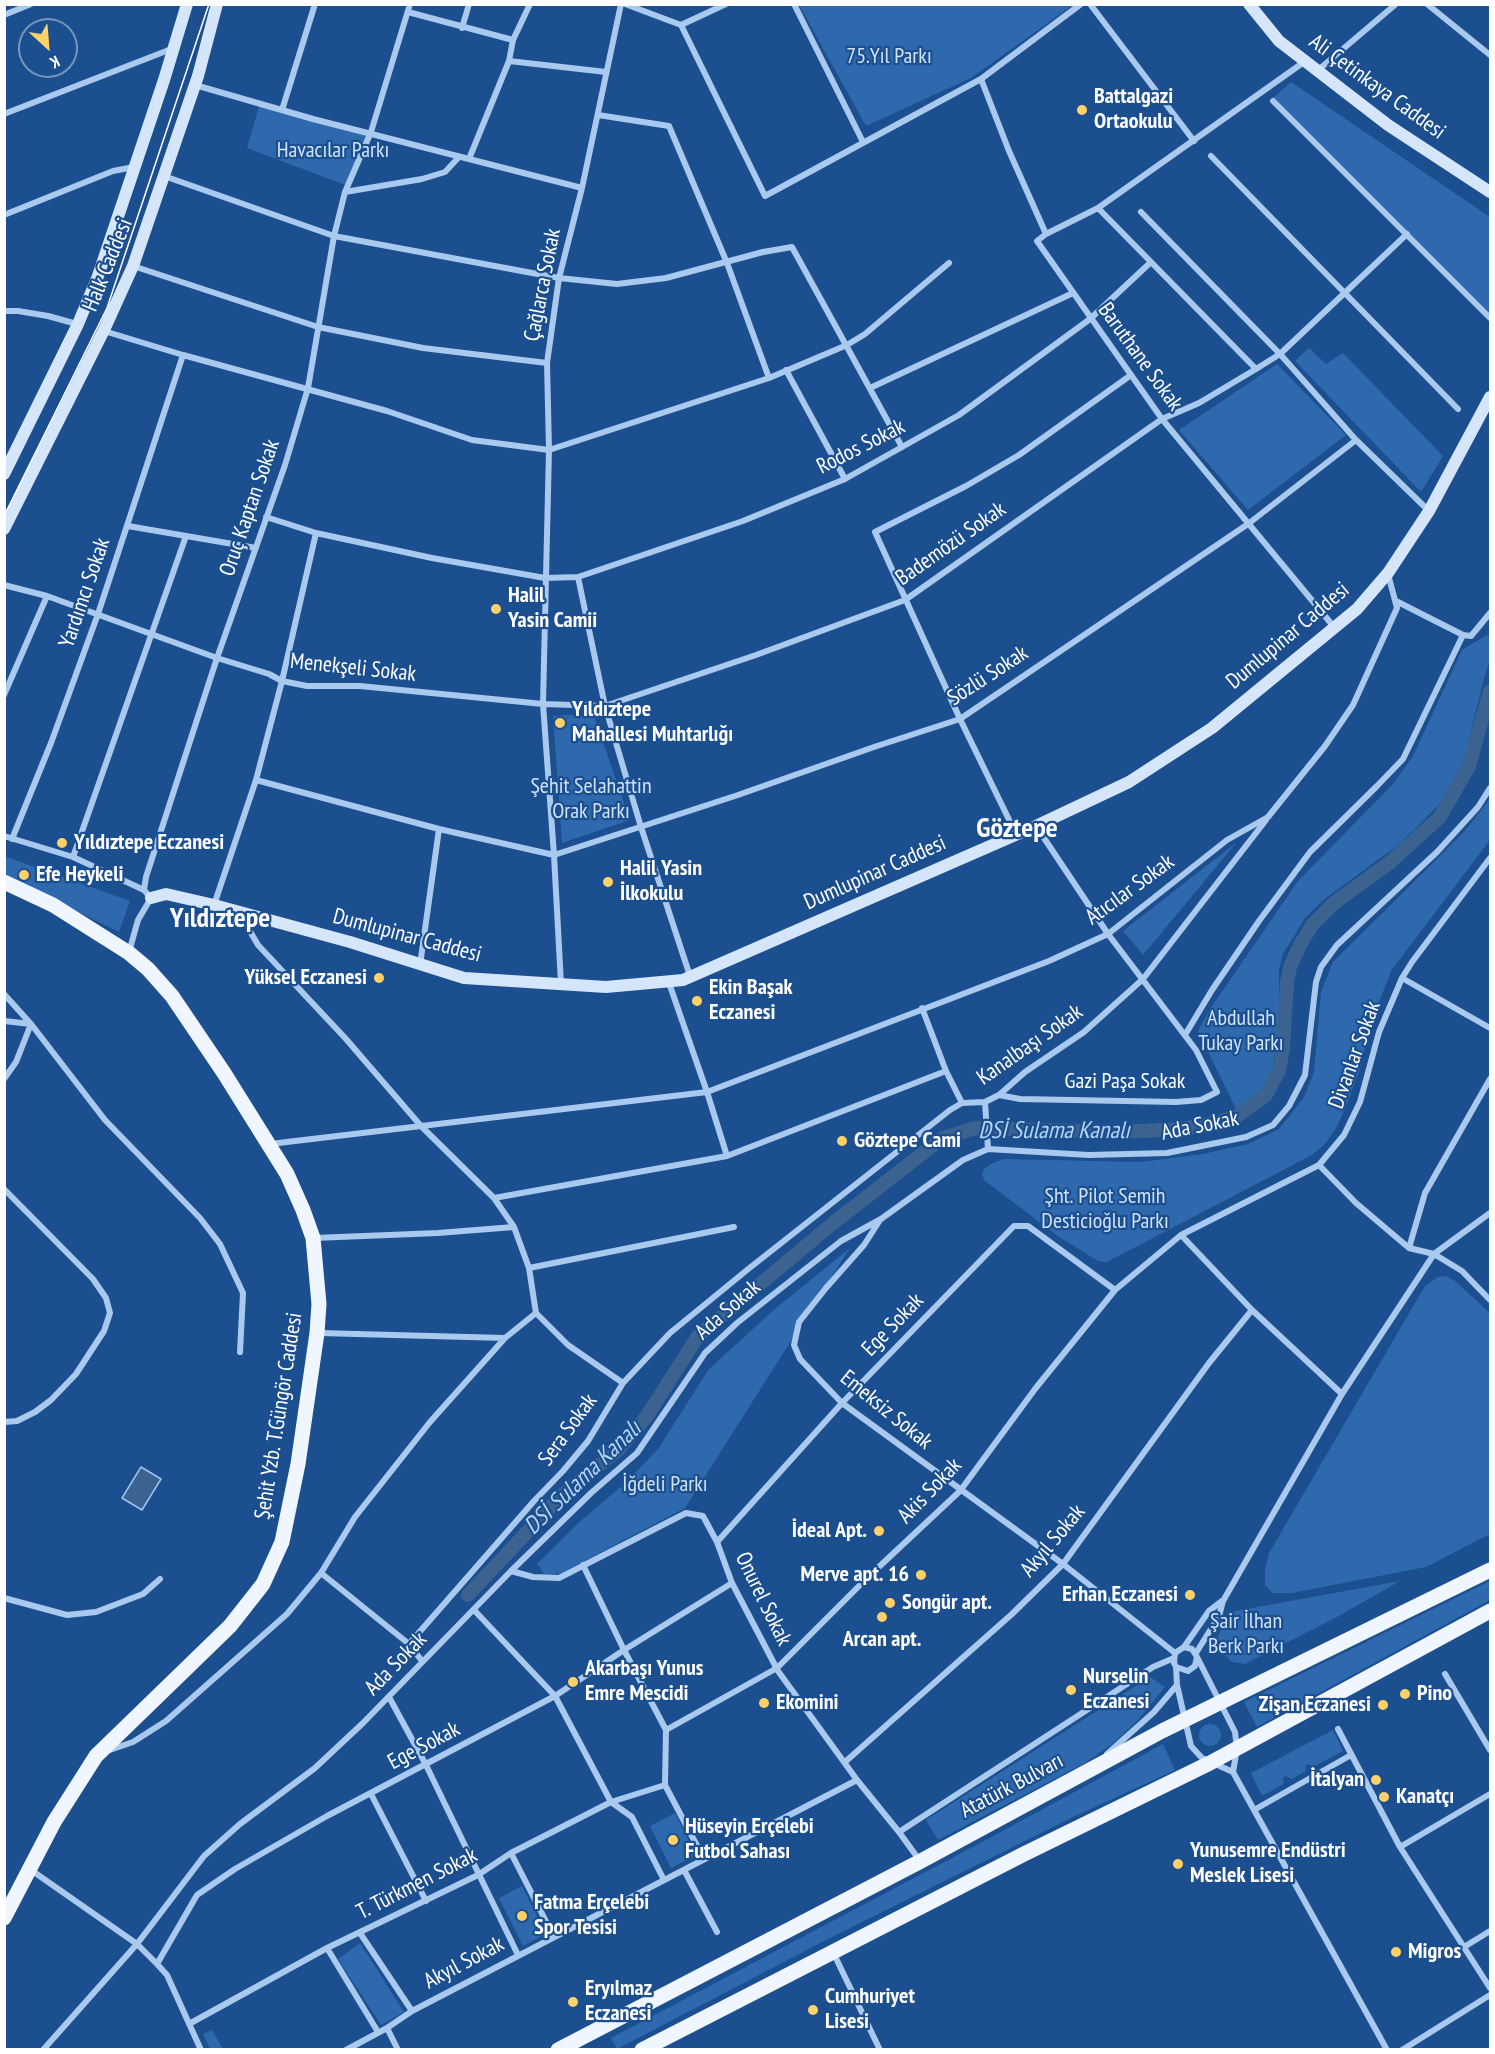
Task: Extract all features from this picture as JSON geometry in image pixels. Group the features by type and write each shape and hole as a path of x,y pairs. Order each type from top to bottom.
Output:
{"main road":[{"name":"Halk Caddesi","path":"4,474 78,324 98,276 187,4"},
{"name":"Halk Caddesi","path":"4,529 104,330 133,266 195,85 217,4"},
{"name":"Ali Çetinkaya Caddesi","path":"1249,4 1279,40 1317,71 1388,125 1491,192"},
{"name":"Dumlupinar Caddesi","path":"148,894 166,894 214,905 240,914 350,942 464,978 606,987 669,983 691,977 1036,826 1129,782 1212,728 1357,609 1388,573 1429,511 1491,397"},
{"name":"Şehit Yzb. T.Güngör Caddesi","path":"4,882 53,905 129,952 172,996 270,1144 291,1183 313,1239 320,1304 298,1464 282,1542 263,1584 230,1626 96,1756 54,1822 4,1918"},
{"name":"Atatürk Bulvarı","path":"558,2049 921,1861 1185,1719 1491,1569"},
{"path":"642,2049 1024,1854 1210,1763 1491,1611"}],"street":[{"path":"4,15 31,4"},
{"path":"282,110 315,4"},
{"path":"462,28 469,4"},
{"path":"469,159 509,61 513,40 530,4"},
{"path":"623,4 681,25 765,196 981,79 1081,4"},
{"name":"Çağlarca Sokak","path":"561,985 543,704 549,450 548,363 559,278 582,188 606,72 623,4"},
{"path":"681,25 712,8 726,4"},
{"path":"794,4 864,142"},
{"path":"1090,4 1194,141"},
{"path":"1317,71 1396,4"},
{"path":"1427,4 1491,55"},
{"path":"409,8 462,28 513,40"},
{"name":"Oruç Kaptan Sokak","path":"129,952 148,894 146,877 217,658 285,465 308,388 334,236 345,192 370,132 409,8"},
{"path":"4,114 174,48"},
{"path":"509,61 606,72"},
{"path":"1046,234 1098,208 1305,61"},
{"name":"Baruthane Sokak","path":"981,79 1009,151 1046,234 1037,241 1090,320 1162,419 1334,627"},
{"path":"195,85 582,188"},
{"path":"1273,101 1491,318"},
{"path":"598,115 669,126 727,263 769,378"},
{"path":"1211,156 1458,409"},
{"path":"345,192 422,179 446,172 459,157"},
{"path":"4,215 113,171 134,167"},
{"path":"164,176 334,236 559,278 617,284 666,278 763,252 792,247 902,447"},
{"path":"1098,208 1256,369"},
{"path":"1141,212 1280,354 1356,440 1429,511"},
{"name":"Bademözü Sokak","path":"605,706 756,656 905,600 1162,419 1199,403 1280,354 1407,234"},
{"name":"Rodos Sokak","path":"266,517 316,533 432,558 545,578 578,577 743,521 845,479 959,415 1090,320 1150,262"},
{"path":"104,330 183,355 387,411 471,440 549,450 769,378 847,345 865,334 949,263"},
{"path":"133,266 318,327 423,348 548,363"},
{"path":"870,388 1073,293"},
{"path":"4,311 48,316 78,324"},
{"name":"Yardımcı Sokak","path":"12,839 51,743 98,614 183,355"},
{"path":"786,370 845,479"},
{"path":"1016,834 960,719 875,532 966,486 1019,455 1131,375"},
{"name":"Sözlü Sokak","path":"554,855 960,719 1248,524 1356,440"},
{"path":"128,526 256,548"},
{"path":"214,905 256,780 282,681 316,533"},
{"path":"73,857 186,536"},
{"path":"1388,573 1396,601 1463,635 1471,636 1491,613"},
{"path":"578,577 605,706 641,827 691,977"},
{"name":"Menekşeli Sokak","path":"4,585 46,596 217,658 269,674 282,681 307,686 360,686 543,704 605,706"},
{"path":"4,695 46,596"},
{"name":"Atıcılar Sokak","path":"270,1144 707,1092 1049,961 1108,934 1227,840 1268,817 1353,705 1396,608 1396,601"},
{"path":"1185,1035 1259,921 1310,852 1403,759 1463,635"},
{"path":"256,780 439,829 554,855"},
{"name":"Ada Sokak","path":"43,2049 137,1944 204,1856 240,1824 315,1767 389,1697 511,1571 591,1493 637,1453 705,1353 737,1323 841,1241 881,1219 963,1160 988,1149 1089,1155 1167,1153 1246,1137 1273,1125 1289,1106 1305,1075 1316,982 1321,967 1337,945 1437,852 1478,807 1491,788"},
{"name":"Kanalbaşı Sokak","path":"770,1252 950,1110 962,1103 986,1104 1025,1072 1084,1032 1143,979 1268,817"},
{"name":"Gazi Paşa Sokak","path":"999,1095 1020,1099 1176,1102 1201,1100 1217,1092 1196,1050 1108,934 1036,826"},
{"path":"420,965 439,829"},
{"path":"4,836 73,857 148,894"},
{"name":"Divanlar Sokak","path":"1181,1235 1319,1164 1344,1135 1360,1102 1379,1032 1402,978 1491,858"},
{"path":"240,914 258,945 346,1039 421,1126 494,1198 514,1227 529,1268 536,1313 568,1345 623,1383"},
{"path":"1402,978 1491,1028"},
{"path":"669,983 727,1156"},
{"path":"4,994 31,1024 105,1120 200,1218 220,1244 243,1293 240,1352"},
{"path":"922,1008 946,1071 962,1103"},
{"path":"4,1021 31,1024"},
{"path":"4,1080 16,1062 31,1024"},
{"path":"494,1198 727,1156 946,1071"},
{"path":"1409,1248 1425,1193 1491,1079"},
{"path":"986,1104 988,1149"},
{"path":"1319,1164 1356,1203 1409,1248 1434,1254 1462,1271 1491,1300"},
{"path":"4,1189 93,1279 106,1298 110,1313 104,1331 76,1374 51,1400 35,1412 17,1420 4,1422"},
{"path":"1176,1667 1184,1671 1192,1669 1197,1662 1196,1655 1219,1616 1223,1601 1342,1394 1434,1254 1491,1213"},
{"name":"Emeksiz Sokak","path":"881,1219 864,1245 800,1322 794,1345 800,1359 842,1403 1063,1564 1174,1656"},
{"name":"Ege Sokak","path":"717,1542 842,1403 1014,1226 1028,1226 1115,1290"},
{"path":"313,1239 514,1227"},
{"path":"529,1268 734,1227"},
{"path":"1181,1235 1252,1310 1342,1394"},
{"name":"Akis Sokak","path":"666,1730 777,1668 866,1579 960,1491 1035,1389 1115,1290 1181,1235"},
{"name":"Sera Sokak","path":"409,1644 588,1442 623,1383 670,1333 770,1252"},
{"name":"Akyıl Sokak","path":"845,1762 1011,1614 1063,1564 1209,1363 1252,1310"},
{"path":"96,1756 133,1742 166,1721 287,1614 321,1573 355,1517 430,1422 505,1338 536,1313"},
{"path":"317,1333 505,1338"},
{"name":"Onurel Sokak","path":"511,1571 533,1577 559,1578 686,1514 703,1516 717,1542 732,1583 777,1668 857,1780 921,1861"},
{"path":"583,1565 666,1730 665,1785 704,1859"},
{"path":"321,1573 409,1644 422,1661"},
{"path":"4,1598 67,1615 96,1612 143,1594 160,1579"},
{"name":"Ege Sokak","path":"157,1964 197,1895 235,1869 555,1696 732,1583"},
{"path":"899,1832 1152,1667 1174,1656 1184,1647 1209,1611 1223,1601"},
{"path":"474,1610 555,1696 611,1802 632,1817 664,1880"},
{"path":"1184,1647 1192,1649 1196,1655 1235,1732 1237,1749 1233,1772 1387,2049"},
{"path":"1174,1656 1177,1685 1191,1746 1210,1763 1233,1772"},
{"path":"1445,1674 1491,1750"},
{"path":"1091,1769 1154,1712 1177,1685"},
{"path":"389,1697 426,1765 518,1955"},
{"path":"1338,1729 1400,1847 1491,1988"},
{"path":"1254,1810 1351,1755"},
{"name":"Akyıl Sokak","path":"346,2049 518,1955 857,1780"},
{"name":"T. Türkmen Sokak","path":"189,2024 327,1948 478,1875 511,1853 611,1802 665,1785"},
{"path":"371,1794 426,1901"},
{"path":"1400,1847 1491,1794"},
{"path":"511,1853 554,1937"},
{"path":"29,1869 137,1944 157,1964 167,1975 201,2049"},
{"path":"684,1869 717,1932"},
{"path":"1464,1947 1491,1931"},
{"path":"360,1934 412,2011"},
{"path":"327,1948 378,2032"},
{"path":"833,1952 880,2049"},
{"path":"1402,2049 1491,1995"},
{"path":"387,2028 398,2049"}],"green space":[{"name":"75.Yıl Parkı","path":"799,5 1073,5 971,78 866,126"},
{"path":"1291,82 1490,217 1490,315 1273,101 1274,97"},
{"name":"Havacılar Parkı","path":"260,103 371,132 348,186 247,148"},
{"path":"1309,348 1326,364 1343,353 1443,456 1421,492 1295,361"},
{"path":"1277,364 1346,435 1248,510 1179,430"},
{"name":"Abdullah Tukay Parkı","path":"1490,633 1490,661 1458,776 1442,801 1397,846 1323,900 1305,918 1283,954 1279,969 1279,1038 1271,1075 1251,1100 1236,1109 1198,1031 1210,1009 1298,881 1393,784 1413,756 1462,650"},
{"name":"Şehit Selahattin Orak Parkı","path":"553,716 594,716 630,820 562,843"},
{"name":"Şht. Pilot Semih Desticioğlu Parkı","path":"1490,799 1490,840 1391,971 1371,1023 1359,1072 1345,1109 1325,1144 1312,1155 1107,1262 1098,1261 1059,1237 984,1180 983,1170 1003,1159 1140,1162 1203,1154 1248,1144 1279,1129 1304,1097 1314,1072 1321,992 1333,962 1465,831"},
{"path":"1237,842 1143,955 1123,931"},
{"path":"4,856 130,901 119,932 5,876"},
{"name":"İğdeli Parkı","path":"850,1248 685,1508 561,1573 545,1575 537,1564 577,1524 623,1485 658,1449 709,1369 776,1308"},
{"path":"1446,1276 1455,1281 1490,1313 1490,1534 1426,1567 1292,1593 1272,1593 1265,1585 1265,1570 1269,1553 1425,1286 1438,1277"},
{"name":"Şair İlhan Berk Parkı","path":"1400,1581 1337,1617 1245,1664 1232,1662 1219,1646 1217,1638 1230,1612"},
{"path":"1490,1581 1490,1600 1257,1727 1244,1702"},
{"path":"1150,1677 1165,1687 1137,1721 1112,1744 1085,1763 938,1840 926,1820"},
{"path":"1206,1724 1214,1724 1221,1731 1221,1739 1214,1746 1206,1746 1199,1739 1199,1731"},
{"path":"1333,1730 1343,1751 1313,1767 1307,1764 1306,1771 1292,1779 1285,1776 1284,1784 1262,1796 1251,1773"},
{"path":"1163,1744 1175,1770 1073,1817 826,1940 617,2049 611,2038"},
{"name":"Hüseyin Erçelebi Futbol Sahası","path":"675,1813 696,1855 671,1868 650,1826"},
{"name":"Fatma Erçelebi Spor Tesisi","path":"522,1886 546,1934 523,1946 499,1898"},
{"path":"360,1943 404,2012 381,2025 338,1959"},
{"path":"212,2030 223,2049 210,2049 203,2034"}],"shaded area":[{"path":"141,1467 161,1479 142,1510 122,1498"}],"waterway":[{"name":"DSİ Sulama Kanalı","path":"468,1595 562,1495 619,1449 647,1416 698,1336 832,1224 941,1139 975,1128 1120,1132 1182,1129 1237,1116 1266,1095 1279,1071 1283,1049 1287,982 1290,967 1300,945 1312,925 1334,903 1389,863 1440,817 1469,766 1490,691"}],"tram line":[{"path":"4,516 107,308 209,4"}],"place":[{"name":"Battalgazi Ortaokulu","path":"1082,110"},
{"name":"Halil Yasin Camii","path":"496,609"},
{"name":"Yıldıztepe Mahallesi Muhtarlığı","path":"560,723"},
{"name":"Yıldıztepe Eczanesi","path":"62,843"},
{"name":"Efe Heykeli","path":"24,875"},
{"name":"Halil Yasin İlkokulu","path":"608,882"},
{"name":"Yüksel Eczanesi","path":"379,978"},
{"name":"Ekin Başak Eczanesi","path":"697,1001"},
{"name":"Göztepe Cami","path":"842,1141"},
{"name":"İdeal Apt.","path":"879,1531"},
{"name":"Merve apt. 16","path":"921,1575"},
{"name":"Erhan Eczanesi","path":"1190,1595"},
{"name":"Songür apt.","path":"890,1603"},
{"name":"Arcan apt.","path":"882,1617"},
{"name":"Akarbaşı Yunus Emre Mescidi","path":"573,1682"},
{"name":"Nurselin Eczanesi","path":"1071,1690"},
{"name":"Pino","path":"1405,1694"},
{"name":"Ekomini","path":"764,1703"},
{"name":"Zişan Eczanesi","path":"1383,1705"},
{"name":"İtalyan","path":"1376,1780"},
{"name":"Kanatçı","path":"1384,1797"},
{"name":"Hüseyin Erçelebi Futbol Sahası","path":"673,1840"},
{"name":"Yunusemre Endüstri Meslek Lisesi","path":"1178,1864"},
{"name":"Fatma Erçelebi Spor Tesisi","path":"522,1916"},
{"name":"Migros","path":"1396,1952"},
{"name":"Eryılmaz Eczanesi","path":"573,2002"},
{"name":"Cumhuriyet Lisesi","path":"813,2010"}],"district":[{"name":"Göztepe","path":"1017,829"},
{"name":"Yıldıztepe","path":"220,919"}]}
